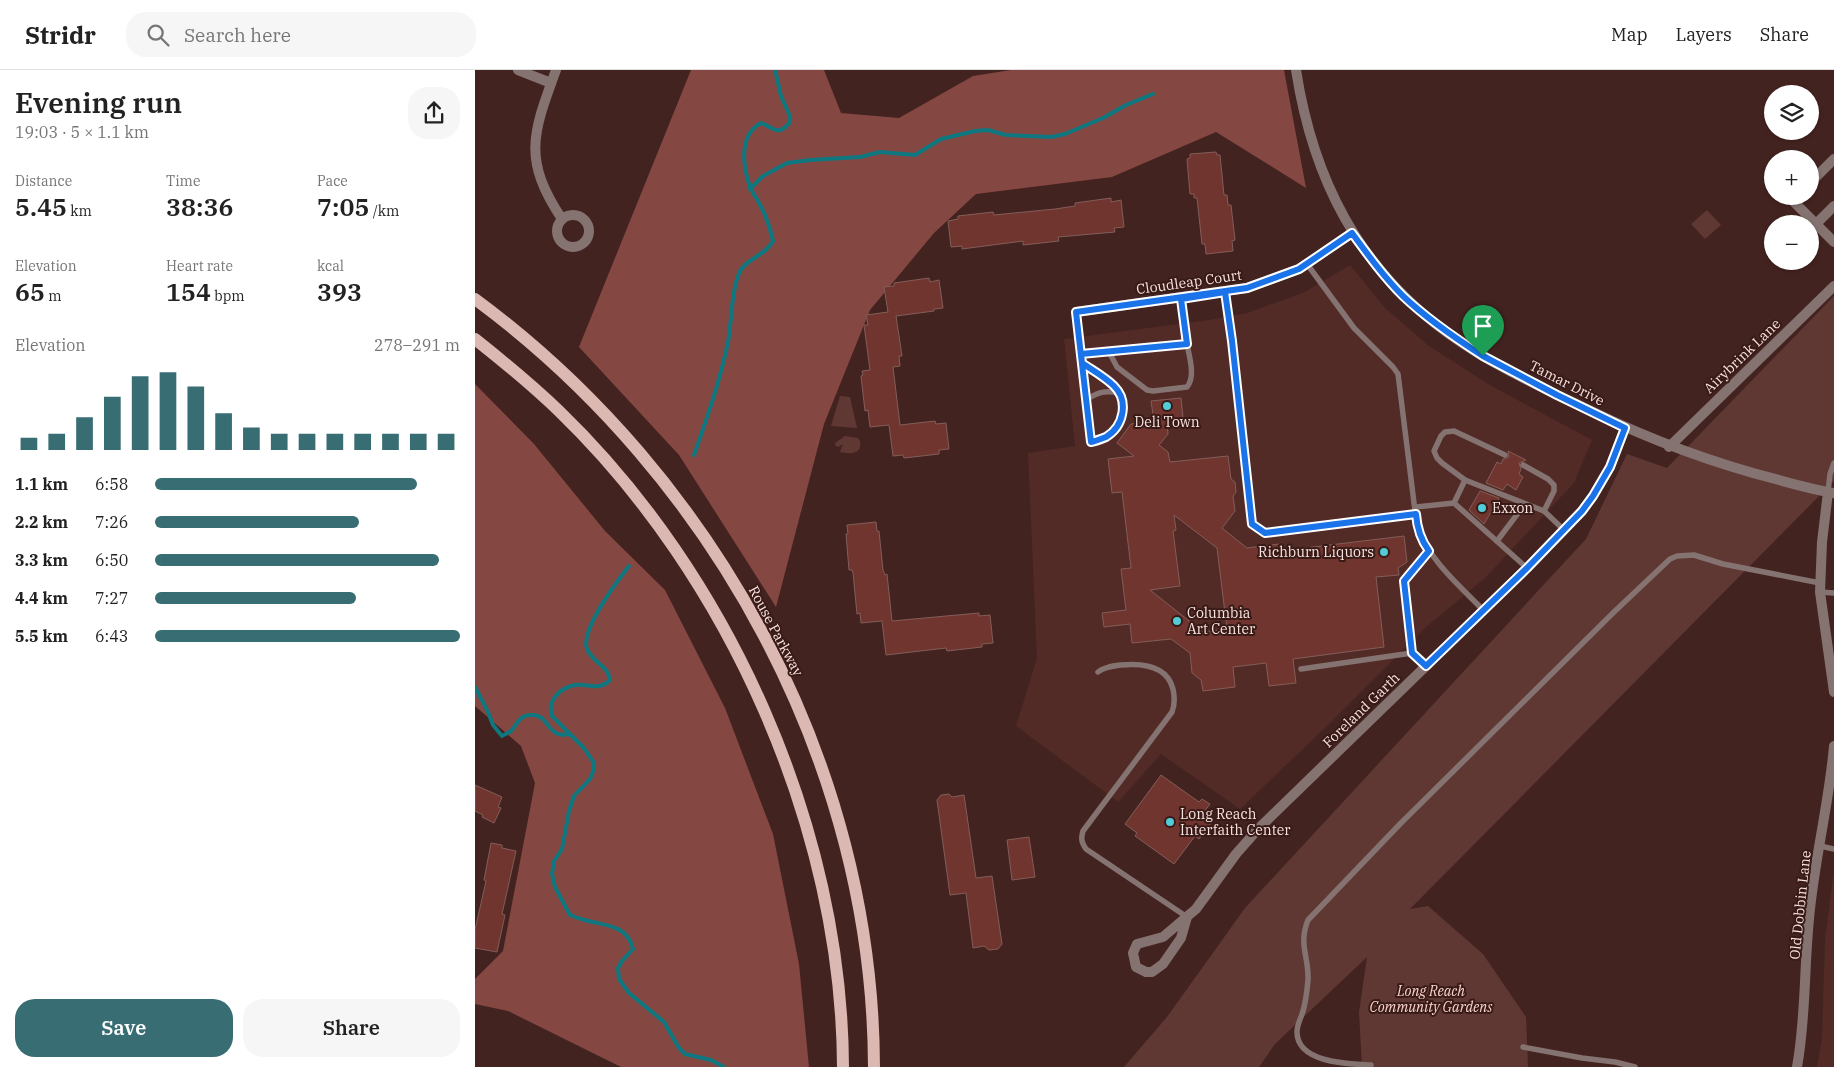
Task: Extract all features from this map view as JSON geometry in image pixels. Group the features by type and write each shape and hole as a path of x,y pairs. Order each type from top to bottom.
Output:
{"main road":[{"name":"Rouse Parkway","path":"475,300 516,330 583,390 653,468 682,504 716,555 752,614 779,664 803,718 819,761 846,849 865,943 871,994 874,1067"},
{"path":"475,339 560,412 629,488 690,571 723,626 749,676 788,772 815,856 833,948 840,1004 843,1067"}],"street":[{"path":"518,70 551,83"},
{"path":"556,70 538,119 534,149 538,170 545,189 550,201 562,219"},
{"name":"Tamar Drive","path":"1296,70 1306,123 1313,147 1333,196 1352,233 1403,295 1449,334 1483,356 1557,395 1669,447 1743,471 1831,493"},
{"path":"1819,174 1834,159"},
{"path":"1798,205 1807,215"},
{"path":"1819,221 1834,206"},
{"path":"1819,227 1834,242"},
{"name":"Cloudleap Court","path":"1076,312 1181,299 1247,288 1279,278 1307,264 1352,233"},
{"name":"Airybrink Lane","path":"1669,447 1834,286"},
{"name":"Foreland Garth","path":"1187,917 1181,938 1163,964 1152,972 1135,968 1133,953 1137,944 1163,937 1196,909 1236,854 1258,829 1564,530 1593,496 1610,467 1625,428"},
{"path":"1831,493 1822,542 1820,588 1834,692"},
{"name":"Old Dobbin Lane","path":"1797,1067 1803,1023 1809,920 1834,746"}],"lane":[{"path":"1307,264 1319,283 1354,328 1393,367 1397,374 1417,527 1423,543 1435,560 1483,610"},
{"path":"1225,292 1252,524 1265,533 1454,503"},
{"path":"1109,352 1117,368 1147,390 1187,387 1190,384 1192,374 1181,299"},
{"path":"1076,312 1091,442 1107,436 1117,427 1123,412 1119,393 1113,385 1082,363"},
{"path":"1081,354 1187,344"},
{"path":"1086,400 1101,391 1107,390 1119,393"},
{"path":"1505,455 1450,430 1441,436 1434,452 1442,463 1465,480 1544,511 1564,530"},
{"path":"1831,493 1830,474 1834,463"},
{"path":"1523,466 1548,479 1553,485 1553,491 1544,511"},
{"path":"1454,503 1465,480"},
{"path":"1454,503 1527,568"},
{"path":"1497,541 1525,504"},
{"path":"1426,666 1412,653 1404,581 1429,551"},
{"path":"1371,1065 1336,1063 1323,1060 1303,1047 1298,1039 1298,1024 1303,1013 1308,972 1303,939 1308,920 1400,824 1670,559 1677,556 1694,555 1834,593"},
{"path":"1301,669 1412,653"},
{"path":"1098,672 1101,669 1113,666 1133,664 1156,667 1171,682 1175,703 1172,712 1083,831 1082,843 1086,848 1187,917"},
{"path":"1820,846 1834,849"},
{"path":"1523,1047 1635,1067"}],"shaded area":[{"path":"691,70 824,70 841,113 899,118 973,76 1011,70 1284,70 1306,188 1216,132 1112,177 976,194 934,233 870,310 824,424 776,607 679,455 579,347"},
{"path":"1350,265 1384,307 1429,346 1488,384 1592,440 1574,483 1485,578 1426,627 1325,728 1240,809 1161,754 1118,802 1016,726 1037,658 1028,453 1075,446 1064,339 1209,320 1247,313 1303,293"},
{"path":"475,384 534,444 605,531 665,590 725,708 773,834 799,964 809,1067 621,1067 508,1011 475,1004 475,979 503,951 535,783 521,746 475,706"},
{"path":"1834,871 1834,1067 1817,1067 1822,1039 1825,939"}],"green space":[{"path":"1707,210 1721,225 1705,239 1691,224"},
{"name":"Long Reach Community Gardens","path":"1834,296 1834,481 1410,909 1428,906 1483,954 1526,1017 1528,1067 1362,1067 1359,1012 1367,957 1275,1044 1259,1067 1124,1067 1167,1017 1245,908 1586,539 1627,454 1667,468"},
{"path":"840,396 850,397 857,428 831,426"},
{"path":"845,436 858,438 860,446 857,451 852,453 840,452 843,444 838,447 835,443"}],"building":[{"path":"1216,152 1217,155 1220,155 1224,195 1227,195 1228,205 1231,205 1235,240 1232,241 1233,251 1206,254 1205,244 1202,244 1197,198 1194,198 1194,194 1190,194 1187,159 1190,158 1190,154"},
{"path":"1111,198 1111,202 1121,200 1124,227 1114,228 1115,232 1058,237 1059,241 1023,245 1023,241 962,249 962,246 951,247 948,221 958,219 958,216 993,212 994,215 1055,209 1075,206 1075,203"},
{"path":"929,278 930,282 939,280 943,308 896,316 902,356 899,356 900,366 893,367 900,425 935,421 936,424 946,423 949,449 939,450 939,454 904,458 903,455 893,456 889,425 870,427 868,410 865,411 861,376 863,375 862,371 870,370 864,325 868,325 866,315 888,312 884,287 894,286 894,283"},
{"path":"1181,398 1183,418 1167,420 1168,434 1159,445 1168,452 1170,462 1228,456 1231,479 1235,482 1236,492 1233,496 1235,511 1222,528 1247,548 1279,544 1280,551 1404,536 1407,562 1398,568 1399,575 1376,577 1384,647 1293,659 1296,683 1269,686 1266,663 1233,667 1235,687 1203,691 1201,680 1192,673 1190,653 1171,639 1132,643 1130,624 1104,627 1102,613 1126,610 1121,569 1131,568 1122,492 1112,493 1108,459 1134,456 1117,443 1131,424 1154,421 1151,401","holes":["1174,515 1217,548 1227,629 1203,632 1150,590 1180,586 1173,531 1176,530"]},
{"path":"1508,451 1526,460 1519,463 1521,469 1519,474 1523,477 1516,490 1507,484 1503,490 1486,483 1497,462 1501,464 1503,459 1509,457"},
{"path":"1480,491 1499,498 1484,524 1469,510"},
{"path":"876,522 877,531 879,531 883,570 885,575 887,574 892,621 979,613 979,616 990,615 993,643 982,644 982,647 947,651 946,648 886,655 882,621 861,623 860,613 857,614 853,573 852,570 849,570 846,534 848,534 847,525"},
{"name":"Long Reach Interfaith Center","path":"1161,775 1199,802 1202,799 1210,804 1204,812 1214,819 1199,839 1195,836 1174,864 1135,836 1137,833 1125,824"},
{"path":"475,785 502,797 498,807 501,808 494,823 475,811"},
{"path":"949,794 952,797 964,795 976,878 992,876 1002,944 998,949 989,950 984,946 973,948 966,893 950,895 937,800 941,795"},
{"path":"1029,837 1035,877 1012,880 1007,840"},
{"path":"491,843 516,851 502,914 505,915 497,952 475,948 475,930 486,881 484,880"}],"waterway":[{"path":"694,455 725,357 737,279 743,267 770,246 773,241 765,215 750,187 744,161 744,152 749,135 761,123 779,130 786,127 790,122 775,70"},
{"path":"750,189 763,176 787,163 860,157 880,152 915,155 941,139 975,131 988,130 1006,135 1051,137 1065,134 1153,94"},
{"path":"629,566 594,618 586,641 589,653 603,667 610,680 600,686 571,686 562,690 552,701 552,716 584,748 594,763 590,779 574,796 569,811 562,849 554,861 552,874 555,887 570,915 614,927 626,935 630,941 633,949 618,968 619,979 629,993 664,1022 679,1048 685,1054 711,1060 724,1067"},
{"path":"475,687 493,725 502,736 510,732 523,717 529,715 539,716 557,733 562,735 570,734"}],"place":[{"name":"Deli Town","path":"1167,406"},
{"name":"Exxon","path":"1482,508"},
{"name":"Richburn Liquors","path":"1384,552"},
{"name":"Columbia Art Center","path":"1177,621"},
{"name":"Long Reach Interfaith Center","path":"1170,822"}],"route":[{"path":"1483,356 1449,334 1422,313 1403,295 1352,233 1299,269 1279,278 1247,288 1181,299 1076,312 1091,442 1107,436 1117,427 1121,420 1123,403 1113,385 1082,363 1081,354 1187,344 1181,299 1225,292 1252,524 1265,533 1416,514 1417,527 1423,543 1429,551 1404,581 1412,653 1426,666 1527,568 1582,511 1610,467 1625,428 1483,356"}]}
